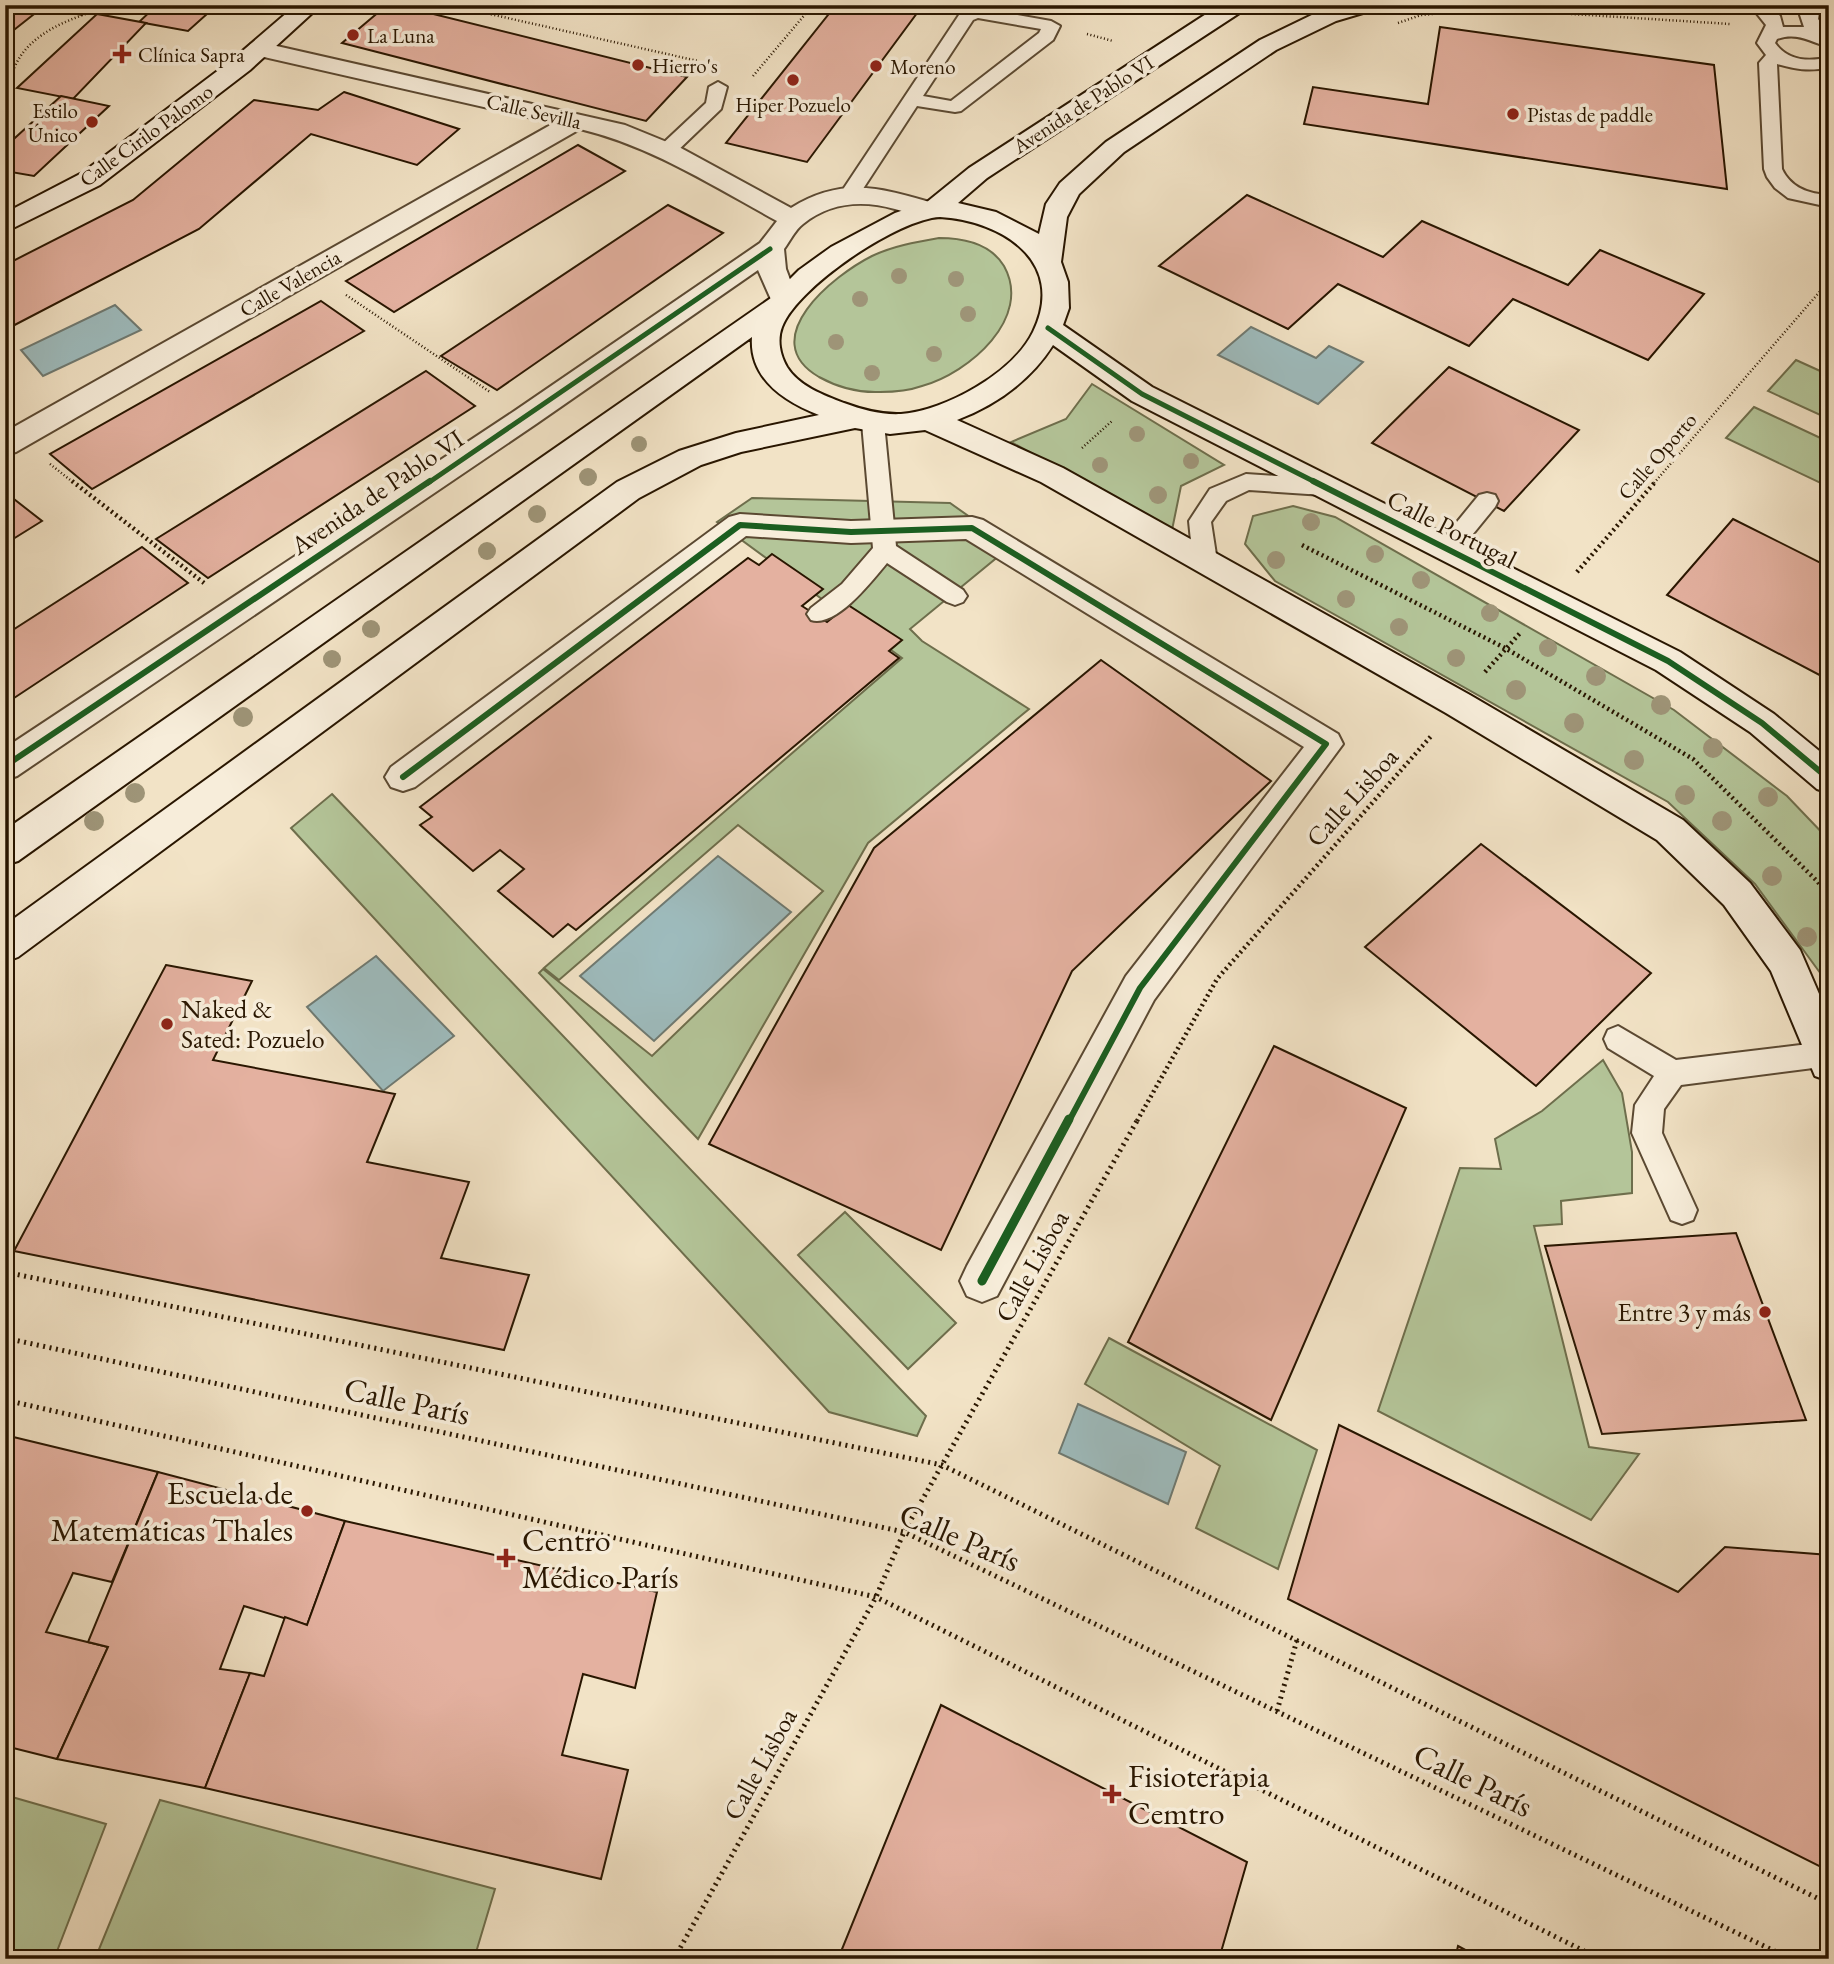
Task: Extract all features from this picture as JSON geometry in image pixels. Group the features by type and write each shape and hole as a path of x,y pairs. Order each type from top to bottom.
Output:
{"street":[{"name":"Calle Cirilo Palomo","path":"5,224 91,179 259,49 310,5"},
{"name":"Avenida de Pablo VI","path":"932,209 978,173 1236,5"},
{"path":"770,248 780,302 768,325 766,345 768,362 774,374 798,394 863,420 900,424 928,419 960,408 1008,379 1037,348 1048,328 1056,307 1055,285 1049,260 1054,217 1069,189 1115,147 1268,45 1328,16 1365,5"},
{"name":"Calle Sevilla","path":"259,49 616,130 666,151 792,219"},
{"name":"Calle Valencia","path":"11,442 576,121"},
{"path":"792,219 808,209 850,194 871,195 996,220 1037,243 1049,260"},
{"path":"5,850 780,302 811,274 892,222 932,209"},
{"name":"Avenida de Pablo VI","path":"5,766 526,417 770,248 792,219"},
{"name":"Calle Portugal","path":"1048,328 1142,394 1668,661 1762,723 1829,779"},
{"path":"928,419 1052,475 1458,704 1670,830 1737,894 1786,962 1827,1059"},
{"path":"5,946 628,490 690,458 713,451 863,420"},
{"path":"402,777 740,525 884,541 972,528 1326,744 1140,988 982,1281"}],"lane":[{"path":"1758,5 1771,16 1773,30 1766,43 1775,55 1807,65 1829,62"},
{"path":"1812,5 1809,16 1811,26 1826,40"},
{"path":"850,194 967,16 978,13 1051,26 1046,36 956,107 913,100"},
{"path":"1773,30 1795,30 1826,40"},
{"path":"1775,55 1768,63 1773,169 1777,182 1796,195 1829,201"},
{"path":"666,151 715,105 718,87"},
{"path":"863,420 884,541 955,596"},
{"path":"1205,561 1200,521 1218,495 1246,482 1323,487"},
{"path":"1447,550 1487,501"},
{"path":"819,614 850,590 884,541"},
{"path":"1618,1039 1673,1073 1827,1059"},
{"path":"1673,1073 1650,1105 1647,1133 1682,1210"}],"path":[{"path":"5,98 15,65 34,38 77,17 112,5"},
{"path":"450,5 710,64"},
{"path":"744,71 754,73 813,5"},
{"path":"1392,25 1421,15 1493,9 1773,30"},
{"path":"1087,34 1121,44"},
{"path":"311,271 526,417"},
{"path":"11,442 240,610"},
{"path":"1302,545 1505,648 1693,759 1818,882 1829,899"},
{"path":"5,1272 942,1465 1829,1904"},
{"path":"5,1400 876,1597 1600,1959"},
{"path":"1277,1711 1297,1640"}],"green space":[{"path":"939,238 958,239 984,247 1004,266 1011,286 1010,305 1003,323 992,341 976,356 940,379 912,389 885,392 864,392 841,387 819,377 801,362 795,345 797,327 807,309 821,293 856,265 872,256 896,247"},
{"path":"1796,360 1829,375 1829,419 1768,391"},
{"path":"1092,384 1224,465 1181,486 1172,530 1011,442 1066,419"},
{"path":"1754,407 1829,442 1829,487 1726,438"},
{"path":"752,498 950,503 1011,546 910,629 922,641 1029,709 868,843 698,1139 539,973 543,969 652,1056 823,891 738,825 559,980 544,968 902,658 717,522"},
{"path":"1293,506 1335,517 1674,710 1787,796 1829,840 1829,985 1755,884 1668,802 1275,581 1245,544 1253,516"},
{"path":"332,794 926,1416 917,1436 829,1412 291,828"},
{"path":"1603,1060 1622,1093 1632,1152 1632,1193 1561,1201 1562,1224 1534,1226 1589,1447 1639,1454 1591,1520 1378,1411 1460,1168 1501,1169 1495,1139 1542,1111"},
{"path":"845,1212 956,1323 908,1369 798,1255"},
{"path":"1109,1338 1317,1450 1278,1569 1196,1528 1220,1466 1085,1384"},
{"path":"5,1795 106,1824 54,1959 5,1959"},
{"path":"160,1800 495,1889 474,1959 95,1959"}],"water":[{"path":"115,305 141,330 43,376 21,350"},
{"path":"1251,327 1316,358 1329,346 1363,362 1318,404 1218,355"},
{"path":"718,856 791,912 654,1041 580,976"},
{"path":"376,956 454,1036 383,1091 307,1007"},
{"path":"1078,1404 1186,1452 1168,1504 1059,1453"}],"building":[{"path":"5,5 34,5 43,7 5,37"},
{"path":"35,5 93,5 82,15"},
{"path":"157,5 217,5 188,31 139,22"},
{"path":"387,5 397,5 687,77 646,121 342,43"},
{"path":"836,5 923,5 807,162 726,143"},
{"path":"97,14 146,23 73,99 17,88"},
{"name":"Pistas de paddle","path":"1440,27 1714,65 1727,189 1304,124 1313,87 1428,104"},
{"path":"344,92 459,129 417,165 311,134 199,229 5,330 5,265 133,200 254,100 318,110"},
{"path":"61,96 109,106 34,176 5,171 5,147"},
{"path":"578,145 625,171 394,312 346,281"},
{"path":"1247,195 1383,257 1422,221 1568,285 1600,250 1704,294 1648,360 1513,299 1469,346 1338,284 1288,329 1159,266"},
{"path":"668,205 723,233 497,390 441,356"},
{"path":"321,301 364,331 92,489 50,454"},
{"path":"1449,367 1579,430 1504,511 1372,443"},
{"path":"426,371 475,406 208,578 156,539"},
{"path":"5,492 42,521 5,544"},
{"path":"1733,519 1829,567 1829,680 1667,595"},
{"path":"142,547 188,583 5,704 5,635"},
{"path":"772,554 823,589 802,606 827,622 848,605 902,640 889,651 899,658 576,930 568,924 553,937 498,891 524,869 500,850 473,871 420,825 432,817 420,807 748,558 759,565"},
{"path":"1101,660 1271,781 1072,971 941,1250 709,1144 874,848"},
{"path":"1481,844 1651,973 1536,1086 1365,947"},
{"path":"166,965 252,981 213,1060 395,1094 367,1162 469,1182 441,1258 529,1275 504,1350 14,1251"},
{"path":"1274,1046 1406,1108 1271,1420 1128,1342"},
{"path":"1736,1233 1806,1420 1602,1434 1545,1246"},
{"path":"1339,1425 1678,1592 1725,1547 1829,1555 1829,1871 1288,1599"},
{"path":"5,1435 158,1472 112,1582 73,1573 46,1632 108,1647 57,1759 5,1746"},
{"path":"158,1472 345,1521 307,1625 244,1606 220,1669 250,1673 205,1788 57,1759 108,1647 88,1642"},
{"path":"345,1521 657,1592 635,1688 583,1674 562,1755 628,1770 601,1879 205,1788 250,1673 264,1676 285,1617 307,1625"},
{"path":"941,1705 1247,1862 1219,1959 838,1959"},
{"path":"1458,1946 1482,1959 1455,1959"}],"cycle path":[{"path":"5,766 526,417 770,249"},
{"path":"1048,328 1142,394 1668,661 1762,723 1829,779"},
{"path":"403,777 740,525 851,532 972,528 1326,744 1140,988 982,1281"}],"place":[{"name":"La Luna","path":"353,35"},
{"name":"Clínica Sapra","path":"122,54"},
{"name":"Hierro's","path":"638,65"},
{"name":"Moreno","path":"876,66"},
{"name":"Hiper Pozuelo","path":"793,80"},
{"name":"Pistas de paddle","path":"1513,114"},
{"name":"Estilo Único","path":"92,122"},
{"name":"Naked & Sated: Pozuelo","path":"167,1024"},
{"name":"Entre 3 y más","path":"1765,1312"},
{"name":"Escuela de Matemáticas Thales","path":"307,1511"},
{"name":"Centro Médico París","path":"506,1558"},
{"name":"Fisioterapia Cemtro","path":"1112,1794"}]}
